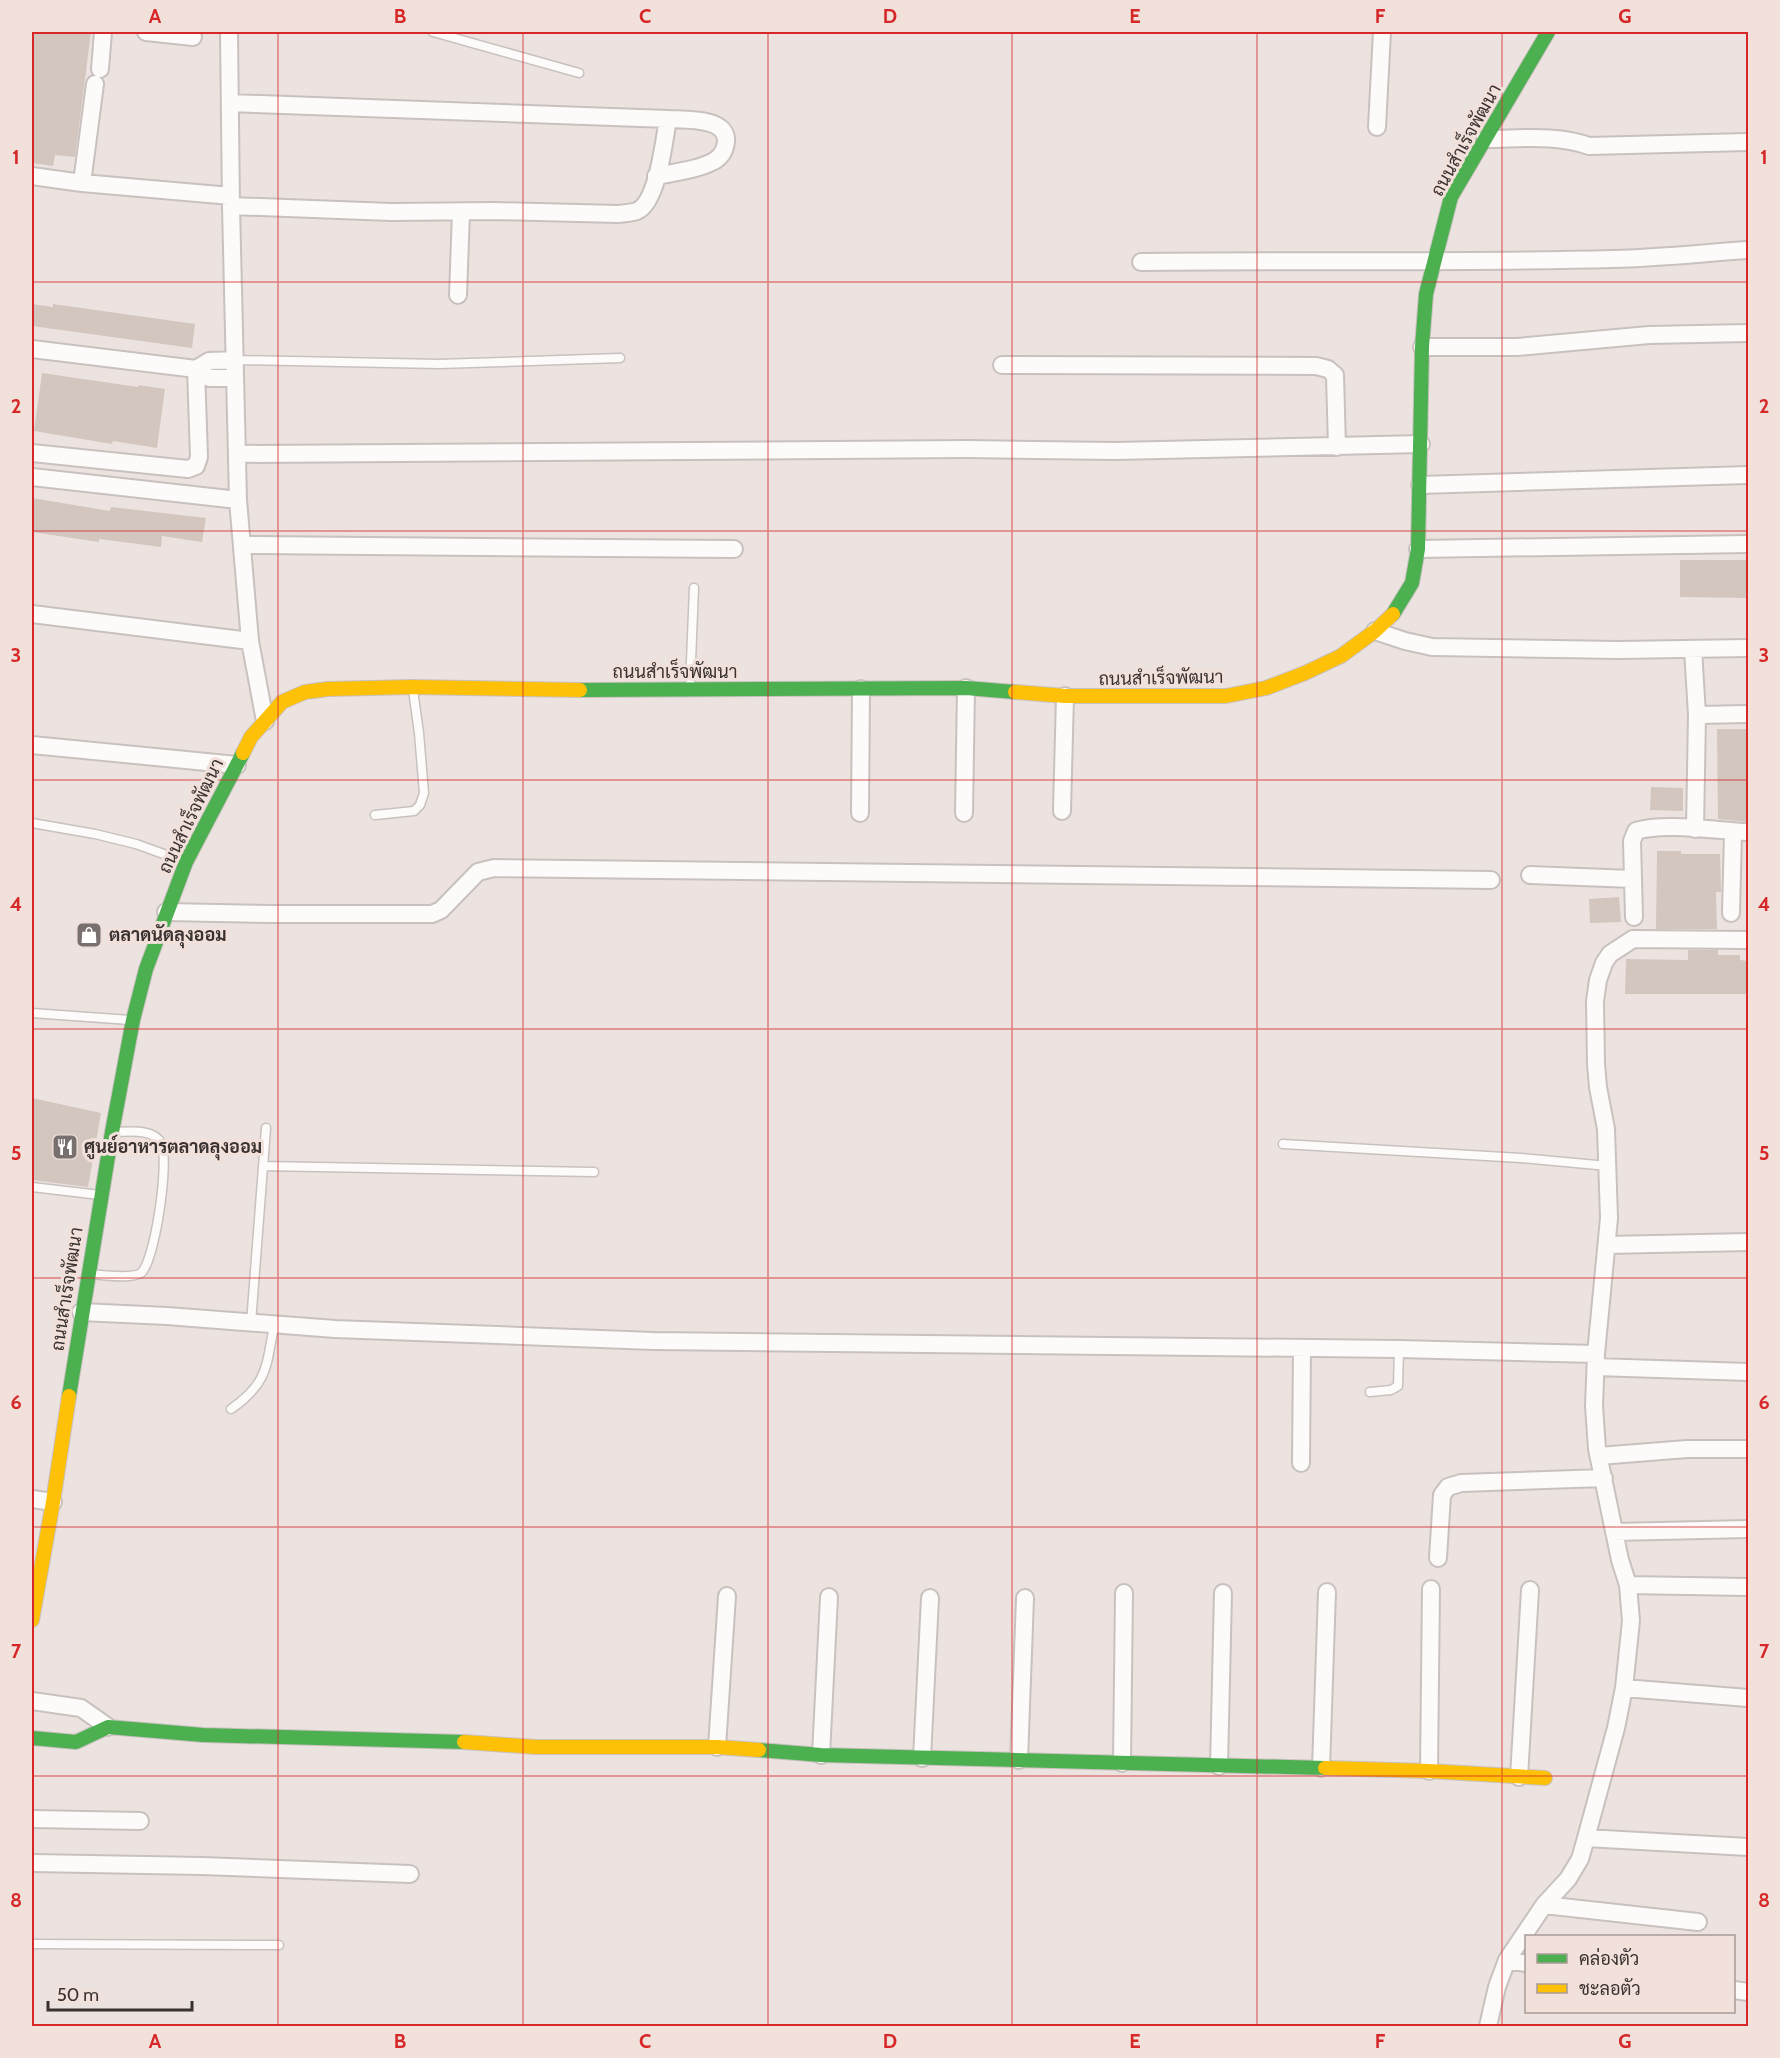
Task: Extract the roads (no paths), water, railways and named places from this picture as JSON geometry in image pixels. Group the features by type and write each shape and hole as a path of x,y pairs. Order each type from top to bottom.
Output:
{"street":[{"path":"82,183 103,32"},
{"path":"146,32 193,37"},
{"path":"229,32 238,500 250,641 265,721"},
{"path":"1377,127 1382,32"},
{"name":"ถนนสำเร็จพัฒนา","path":"32,1620 53,1502 87,1274 112,1132 146,969 186,862 251,737 282,702 305,692 328,689 412,687 690,690 966,688 1065,696 1226,696 1266,688 1341,656 1375,631 1396,611 1412,583 1418,549 1422,347 1426,294 1451,197 1548,32"},
{"path":"230,103 668,119 712,123 721,128 726,136 725,149 717,159 700,167 656,176"},
{"path":"32,176 231,201 391,212 618,214 638,210 648,201 656,176 668,119"},
{"path":"1485,139 1548,139 1575,141 1589,146 1749,142"},
{"path":"458,295 461,212"},
{"path":"1141,262 1615,259 1749,250"},
{"path":"1422,347 1517,346 1649,335 1749,333"},
{"path":"32,349 196,369 208,378 235,378"},
{"path":"196,369 209,361 235,360"},
{"path":"1002,365 1316,366 1328,369 1335,375 1337,447"},
{"path":"32,453 188,469 196,466 199,457 196,369"},
{"path":"237,454 956,449 1115,451 1421,444"},
{"path":"1420,484 1749,475"},
{"path":"32,477 238,500"},
{"path":"1418,549 1749,544"},
{"path":"242,545 734,549"},
{"path":"32,614 250,641"},
{"path":"1375,631 1432,647 1618,650 1749,648"},
{"path":"1693,649 1697,715 1695,829"},
{"path":"964,813 966,688"},
{"path":"860,813 861,689"},
{"path":"1062,811 1065,696"},
{"path":"1697,715 1749,714"},
{"path":"32,745 237,765"},
{"path":"1634,917 1632,841 1636,831 1645,828 1741,832 1731,913"},
{"path":"166,912 432,914 441,910 478,872 494,868 1491,880"},
{"path":"1530,875 1632,879"},
{"path":"1488,2026 1497,1987 1507,1960 1545,1905 1568,1879 1580,1859 1614,1739 1624,1688 1631,1621 1628,1585 1620,1560 1599,1456 1594,1406 1609,1218 1606,1129 1596,1064 1595,1000 1598,980 1610,954 1632,939 1749,940"},
{"path":"1607,1245 1749,1242"},
{"path":"81,1312 167,1316 274,1326 653,1341 1399,1349 1749,1372"},
{"path":"1301,1463 1302,1349"},
{"path":"1599,1456 1687,1449 1749,1449"},
{"path":"1438,1558 1442,1495 1448,1487 1461,1483 1604,1478"},
{"path":"32,1499 53,1502"},
{"path":"1614,1532 1749,1529"},
{"path":"1628,1585 1749,1587"},
{"path":"1429,1771 1431,1589"},
{"path":"1519,1776 1530,1590"},
{"path":"1321,1768 1327,1592"},
{"path":"1122,1763 1124,1593"},
{"path":"1219,1766 1223,1593"},
{"path":"717,1747 727,1596"},
{"path":"821,1755 829,1597"},
{"path":"922,1758 930,1598"},
{"path":"1019,1760 1025,1598"},
{"path":"1624,1688 1749,1698"},
{"path":"32,1701 81,1708 108,1727"},
{"path":"32,1738 76,1742 108,1727 203,1735 461,1742 536,1747 717,1747 821,1755 1429,1771 1545,1778"},
{"path":"32,1819 140,1821"},
{"path":"1586,1838 1749,1847"},
{"path":"32,1863 225,1866 410,1874"},
{"path":"1545,1905 1698,1922"},
{"path":"1507,1960 1525,1963"}],"lane":[{"path":"433,32 579,73"},
{"path":"235,360 439,364 620,358"},
{"path":"690,690 693,588"},
{"path":"375,815 414,811 420,805 424,793 412,687"},
{"path":"32,823 136,844 186,862"},
{"path":"32,1013 134,1020"},
{"path":"251,1323 266,1128"},
{"path":"87,1274 134,1276 142,1272 150,1260 154,1242 163,1170 162,1144 156,1137 145,1133 112,1132"},
{"path":"1283,1144 1521,1158 1608,1166"},
{"path":"264,1166 594,1172"},
{"path":"32,1187 101,1195"},
{"path":"231,1409 256,1389 266,1371 274,1326"},
{"path":"1370,1392 1391,1390 1398,1386 1399,1349"},
{"path":"32,1944 279,1945"}],"place":[{"name":"ตลาดนัดลุงออม","path":"89,935"},
{"name":"ศูนย์อาหารตลาดลุงออม","path":"65,1147"}]}
